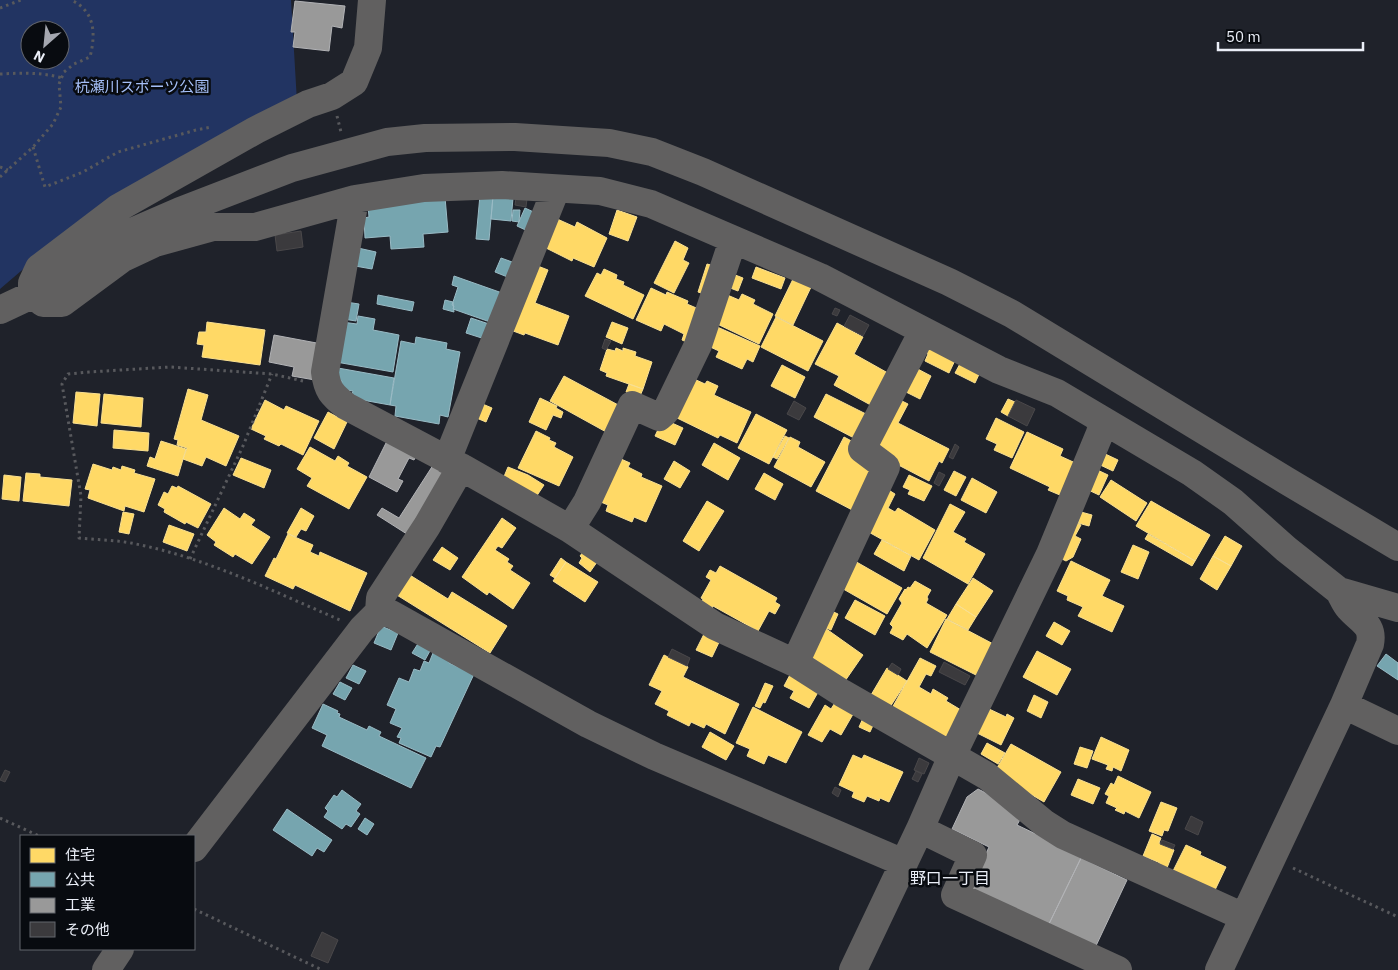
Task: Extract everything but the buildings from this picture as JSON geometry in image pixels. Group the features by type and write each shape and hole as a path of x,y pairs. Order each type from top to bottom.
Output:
{"street":[{"path":"372,0 368,48 354,82 332,96 308,104 256,130 118,208 39,268 32,283 32,294 42,303 62,304 123,258 155,243 213,228 255,226 355,199 424,188 502,185 600,191 651,204 820,277 998,370 1057,393 1192,474 1233,502 1286,549 1339,591 1398,608"},
{"path":"0,310 51,286 99,249 129,234 180,211 292,168 387,142 425,138 515,136 609,143 652,152 703,172 949,282 1012,314 1398,547"},
{"path":"195,847 370,620 380,598 427,526 454,464 556,188"},
{"path":"355,199 325,372 326,385 334,396 346,406 570,529 715,626 795,662 842,693 987,776 1044,823 1063,835 1244,917"},
{"path":"570,529 587,502 632,405 659,417 666,412 698,345 733,240"},
{"path":"795,662 886,467 862,449 923,331"},
{"path":"853,970 920,829 952,756 1050,554 1100,433 1103,421"},
{"path":"1219,970 1344,705 1370,644 1371,636 1368,627 1348,608 1339,591"},
{"path":"370,620 391,614 588,724 654,756 904,863"},
{"path":"1344,705 1398,731"},
{"path":"920,829 973,854 955,894 1118,970"},
{"path":"106,970 119,950"}],"path":[{"path":"0,8 22,0"},
{"path":"0,177 33,147 53,124 61,107 59,84 64,72 74,64 90,57 93,30 90,15 78,3 71,0"},
{"path":"0,74 28,73 62,78"},
{"path":"33,147 45,187 83,172 118,152 213,127"},
{"path":"0,167 8,170"},
{"path":"326,385 272,374 170,367 68,374 62,384 81,496 79,538 135,544 190,559 259,585 370,620"},
{"path":"190,559 243,446 272,374"},
{"path":"0,818 37,835"},
{"path":"1272,858 1398,917"},
{"path":"195,910 322,970"}],"green space":[{"name":"杭瀬川スポーツ公園","path":"0,0 291,0 297,102 28,265 0,289"}],"district":[{"name":"野口一丁目","path":"950,878"}]}
